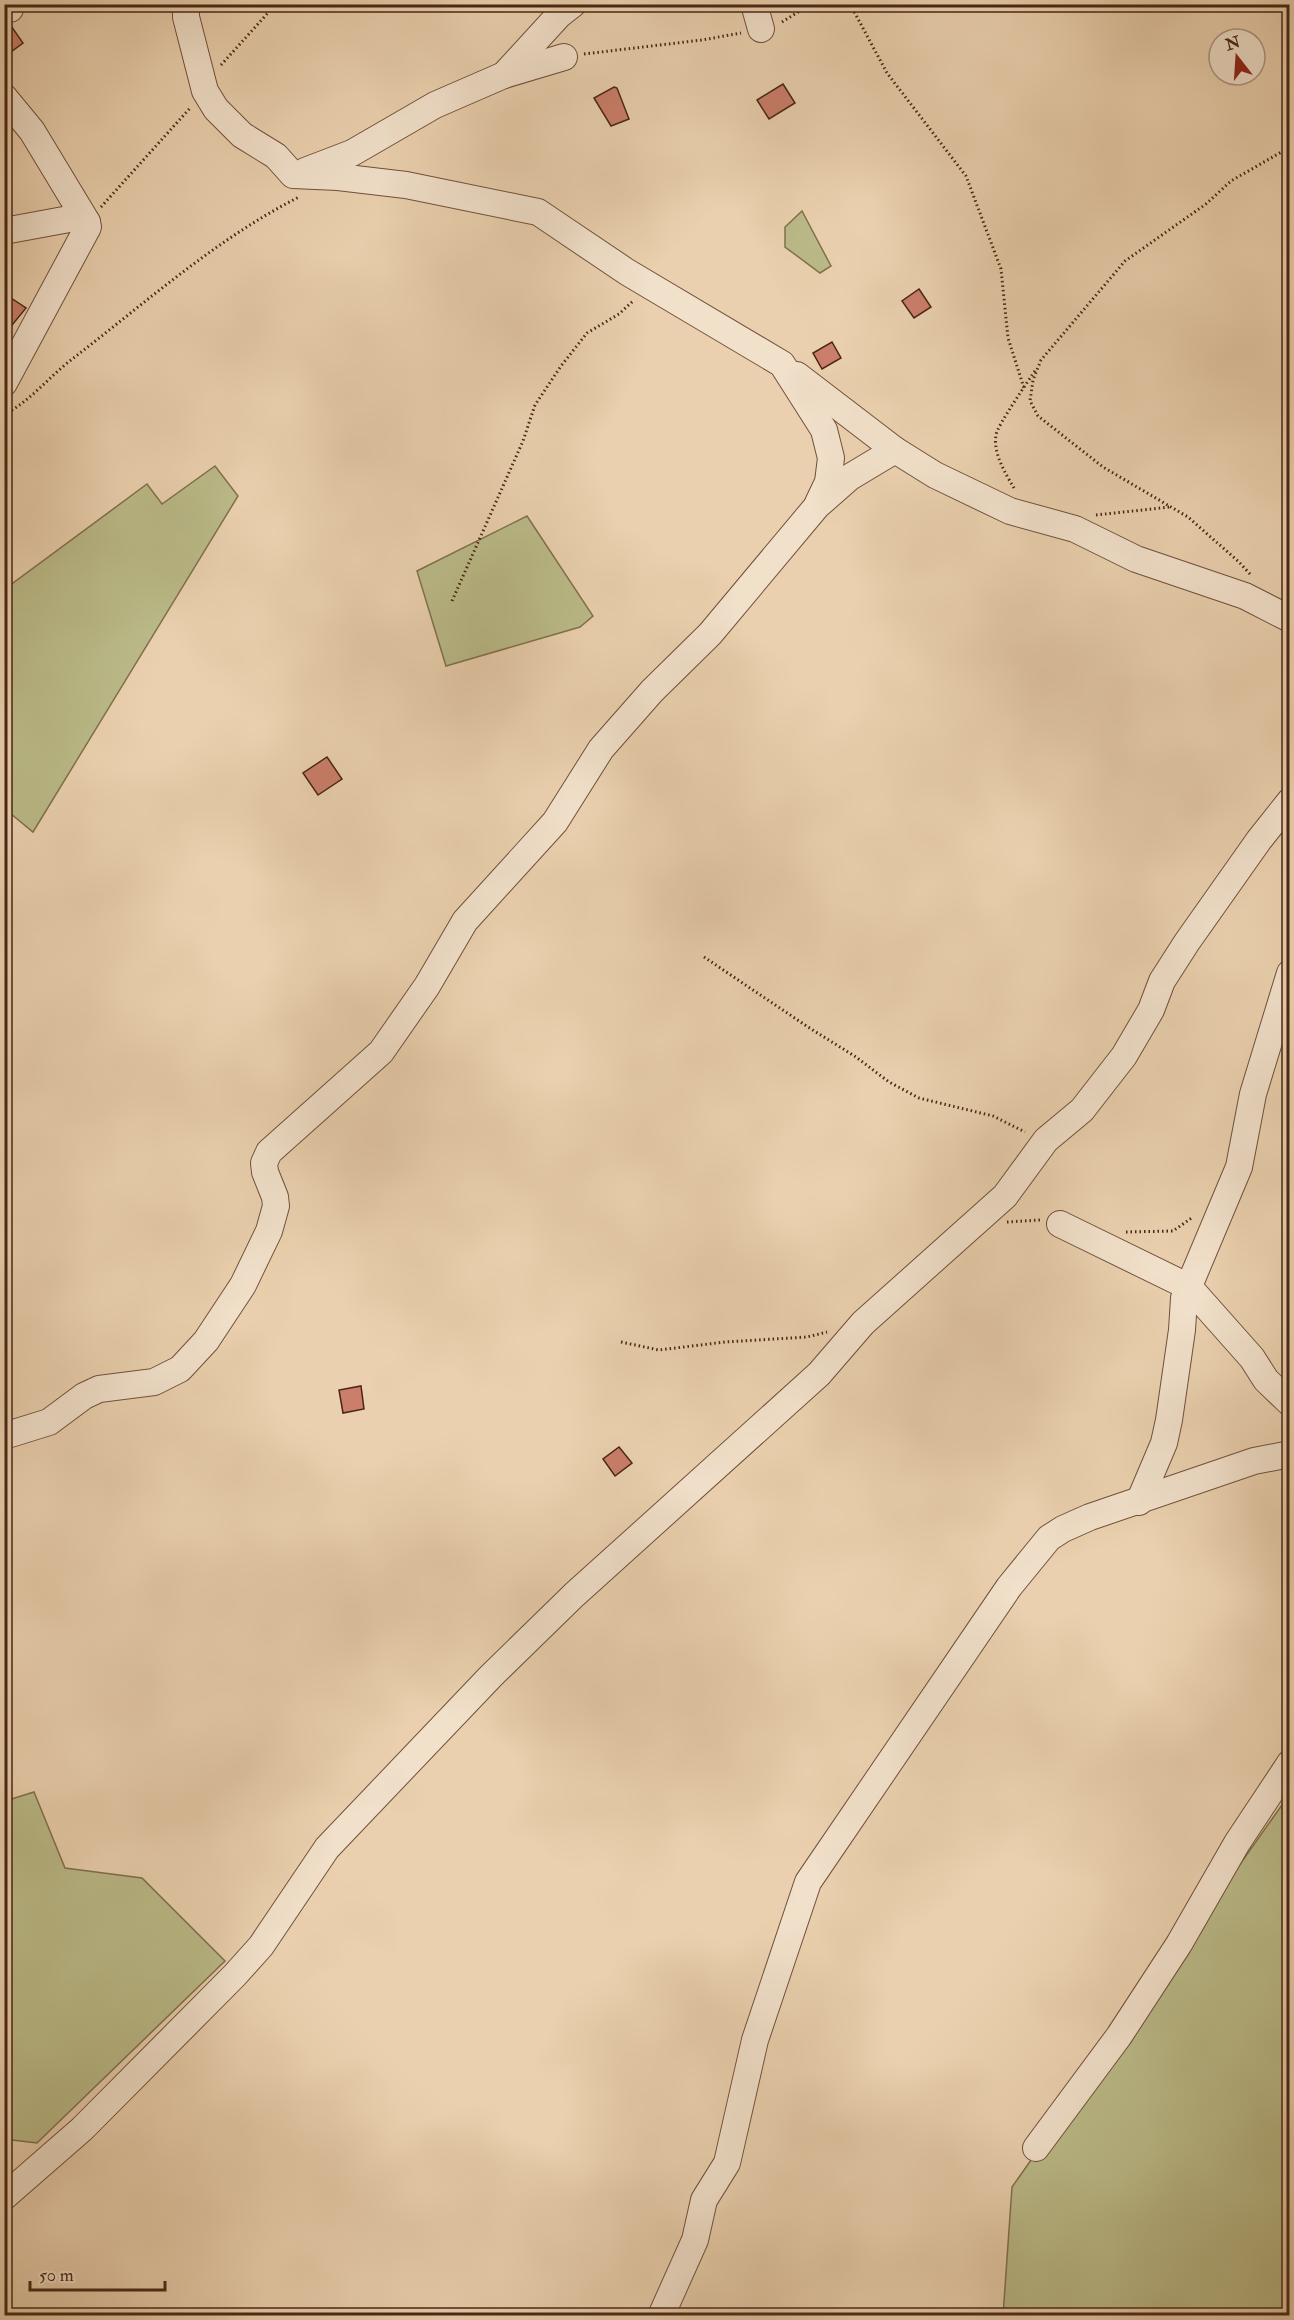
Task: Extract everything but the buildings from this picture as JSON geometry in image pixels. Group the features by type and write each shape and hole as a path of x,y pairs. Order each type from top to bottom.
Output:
{"street":[{"path":"186,4 186,17 205,91 216,109 243,135 276,156 300,184"},
{"path":"504,75 559,15 573,4"},
{"path":"754,4 761,29"},
{"path":"300,184 435,105 504,75 564,57"},
{"path":"4,97 32,131 87,222 87,230 4,383"},
{"path":"300,184 338,177 406,185 538,212 650,286 782,364 895,450 935,475 1010,511 1075,529 1136,559 1245,596 1290,619"},
{"path":"4,231 80,217 87,222"},
{"path":"782,364 824,430 831,458 828,482 817,506"},
{"path":"4,1436 49,1422 84,1396 99,1389 154,1382 180,1369 206,1341 243,1285 269,1231 276,1206 275,1197 265,1172 264,1163 269,1152 381,1052 428,986 465,921 555,822 601,749 652,691 710,634 817,506 850,477 895,450"},
{"path":"4,2197 82,2129 234,1976 261,1946 327,1848 491,1676 574,1595 819,1374 863,1323 1005,1196 1046,1140 1082,1110 1124,1056 1151,1010 1162,981 1187,942 1259,840 1290,801"},
{"path":"1139,1502 1164,1443 1182,1330 1184,1298 1239,1167 1253,1094 1290,973"},
{"path":"1060,1224 1189,1287 1252,1359 1266,1380 1290,1403"},
{"path":"661,2316 695,2240 704,2200 727,2163 755,2040 808,1882 1009,1587 1050,1538 1063,1529 1090,1517 1254,1461 1290,1454"},
{"path":"1036,2148 1119,2036 1179,1944 1237,1843 1290,1763"}],"path":[{"path":"87,222 205,91 224,62 276,4"},
{"path":"564,57 702,40 761,29 784,22 811,4"},
{"path":"850,4 887,73 966,176 1001,269 1008,338 1024,388"},
{"path":"1017,495 1004,473 997,451 996,433 1041,360 1125,261 1206,204 1232,182 1290,147"},
{"path":"4,411 7,413 18,407 66,363 265,214 300,184"},
{"path":"452,601 523,441 536,405 561,366 587,333 619,314 650,286"},
{"path":"1041,360 1033,380 1030,400 1038,416 1103,467 1188,517 1239,562 1253,578"},
{"path":"1094,515 1124,510 1170,507"},
{"path":"704,957 856,1057 889,1082 919,1098 993,1116 1022,1132 1046,1140"},
{"path":"621,1342 659,1350 725,1342 807,1337 829,1332"}],"green space":[{"path":"802,211 831,266 820,273 785,247 785,227"},
{"path":"215,466 238,496 33,832 5,809 5,730 10,723 4,715 5,589 147,484 162,504"},
{"path":"527,516 593,616 580,627 446,666 417,571"},
{"path":"34,1792 65,1868 142,1878 225,1961 37,2143 4,2139 5,1801"},
{"path":"1289,1795 1289,2315 1003,2316 1012,2187"}]}
